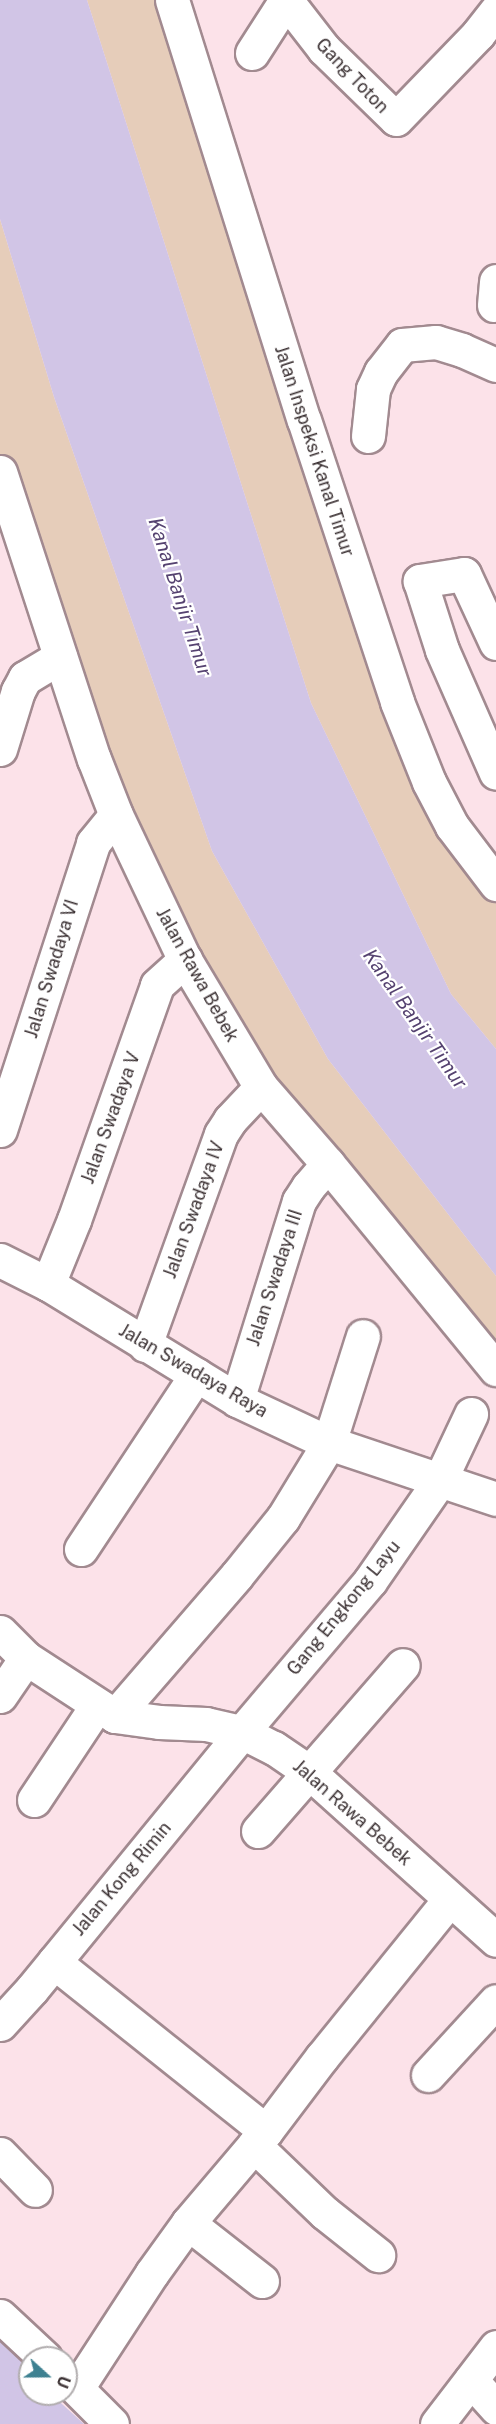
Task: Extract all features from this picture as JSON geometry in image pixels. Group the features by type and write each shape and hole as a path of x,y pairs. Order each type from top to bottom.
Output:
{"street":[{"name":"Jalan Inspeksi Kanal Timur","path":"172,0 310,441 397,702 429,782 452,826 496,884"},
{"name":"Gang Toton","path":"286,0 324,50 396,119 478,34 496,11"},
{"path":"252,53 286,0"},
{"path":"368,436 373,389 381,372 402,345 436,342 462,350 496,365"},
{"name":"Jalan Rawa Bebek","path":"1,474 11,524 60,657 94,759 116,815 185,960 261,1087 328,1164 496,1369"},
{"path":"496,643 464,574 420,581 442,650 496,773"},
{"path":"0,749 18,691 25,678 60,657"},
{"name":"Jalan Swadaya VI","path":"0,1130 93,843 116,815"},
{"name":"Jalan Swadaya V","path":"48,1284 78,1209 158,985 185,960"},
{"name":"Jalan Swadaya IV","path":"145,1345 221,1134 230,1120 261,1087"},
{"name":"Jalan Swadaya III","path":"237,1400 299,1201 308,1186 328,1164"},
{"name":"Jalan Swadaya Raya","path":"0,1260 48,1284 237,1400 329,1443 496,1499"},
{"path":"34,1800 106,1710 237,1575 283,1518 329,1443 363,1336"},
{"path":"81,1548 196,1374"},
{"name":"Gang Engkong Layu","path":"242,1732 370,1581 440,1480 471,1414"},
{"name":"Jalan Rawa Bebek","path":"0,1632 26,1658 106,1710 159,1722 206,1724 242,1732 274,1748 309,1772 496,1940"},
{"path":"0,1696 26,1658"},
{"path":"258,1831 403,1665"},
{"name":"Jalan Kong Rimin","path":"0,2024 54,1962 242,1732"},
{"path":"78,2375 189,2223 260,2138 322,2057 450,1899"},
{"path":"54,1962 260,2138 325,2213 378,2255"},
{"path":"428,2075 496,2001"},
{"path":"0,2154 35,2190"},
{"path":"189,2223 262,2281"},
{"path":"0,2316 32,2346"},
{"path":"487,2366 496,2408"},
{"path":"438,2424 487,2366"},
{"path":"78,2389 112,2424"}],"shaded area":[{"path":"87,0 172,0 411,736 496,883 496,1049 451,994 311,703"},
{"path":"0,219 54,397 212,851 328,1059 496,1276 496,1369 185,960 0,468"}],"water":[{"name":"Kanal Banjir Timur","path":"0,0 87,0 311,703 451,994 496,1049 496,1276 328,1059 212,851 54,397 0,219"},
{"path":"0,2334 18,2356 18,2406 64,2406 84,2424 0,2424"}]}
